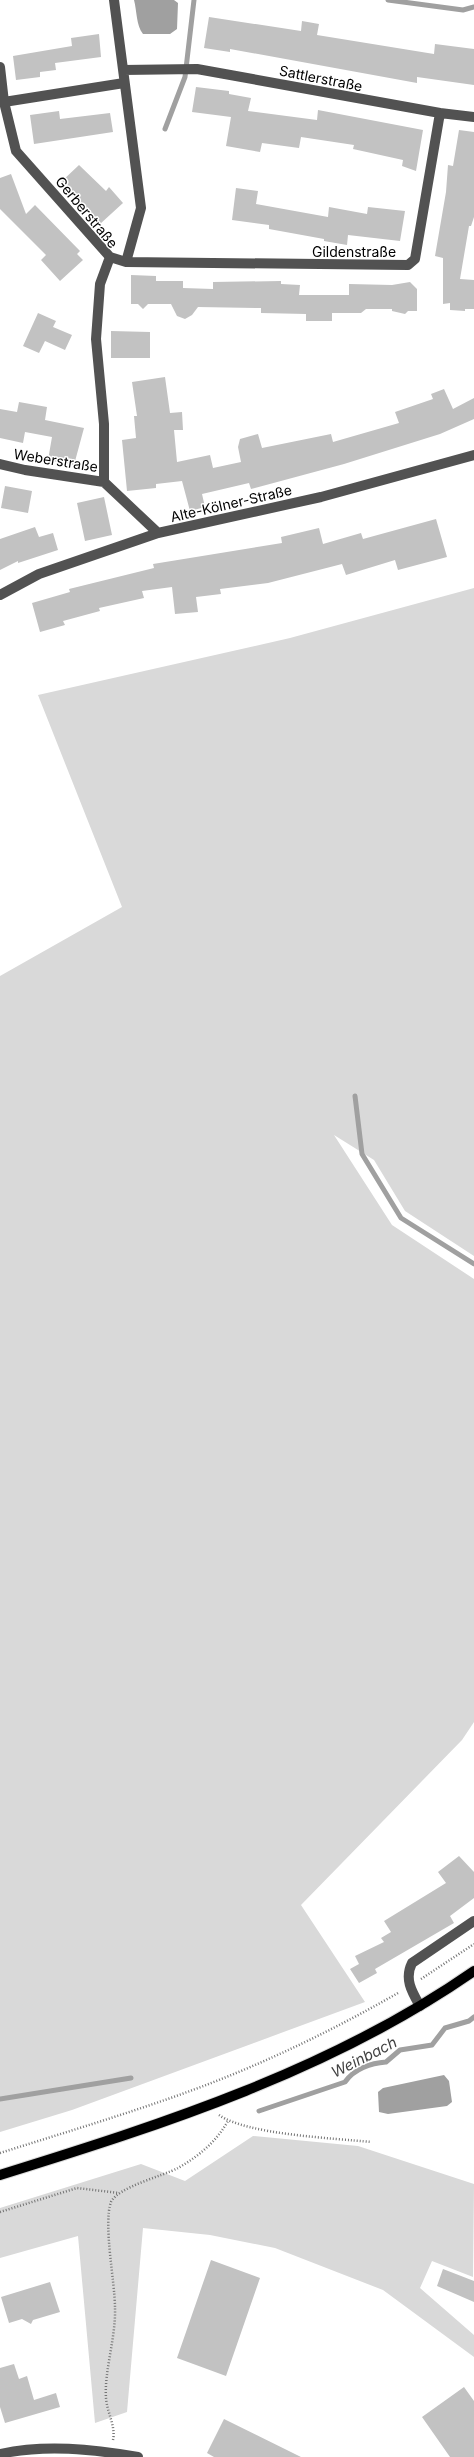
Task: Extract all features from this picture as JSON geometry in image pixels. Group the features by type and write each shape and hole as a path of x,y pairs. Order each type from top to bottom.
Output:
{"main road":[{"path":"0,2175 206,2106 330,2054 420,2006 474,1971"}],"street":[{"path":"114,0 141,208 126,262"},
{"name":"Gerberstraße","path":"0,67 4,102 16,151 110,256 100,284 96,339 104,424 104,482"},
{"name":"Sattlerstraße","path":"123,70 179,68 197,69 440,113"},
{"path":"4,102 124,83"},
{"path":"440,113 474,117"},
{"name":"Gildenstraße","path":"110,256 126,262 408,265 415,259 440,113"},
{"name":"Alte-Kölner-Straße","path":"0,595 39,574 158,533 321,497 474,455"},
{"name":"Weberstraße","path":"0,464 25,470 104,482 158,533"},
{"path":"420,2006 409,1987 409,1969 412,1964 474,1921"},
{"path":"0,2454 51,2448 111,2452 138,2457"}],"path":[{"path":"0,2153 179,2095 273,2057 331,2031 409,1987 474,1944"},
{"path":"206,2106 228,2121 256,2129 371,2142"},
{"path":"111,2452 114,2433 106,2398 116,2309 109,2225 111,2202 119,2193 178,2168 210,2147 228,2121"},
{"path":"0,2212 77,2188 119,2193"}],"shaded area":[{"path":"134,0 174,0 178,3 177,29 170,34 143,34 138,22"},
{"path":"474,588 474,1256 405,1211 374,1160 334,1135 392,1225 474,1279 474,1722 462,1740 301,1905 365,2002 72,2110 0,2132 0,976 122,907 38,695 290,638"},
{"path":"444,2075 449,2081 452,2102 447,2106 388,2114 379,2112 378,2092 383,2088"},
{"path":"253,2136 358,2146 474,2184 473,2277 432,2261 420,2288 474,2335 474,2357 383,2290 275,2248 210,2235 143,2228 127,2412 95,2423 78,2236 0,2258 0,2208 141,2164 185,2181"}],"building":[{"path":"209,17 301,31 302,21 319,24 317,35 434,54 435,44 474,49 474,85 417,77 417,83 230,49 230,52 204,48"},
{"path":"99,34 101,57 55,63 56,70 40,72 40,77 16,80 13,56 72,46 71,38"},
{"path":"196,87 229,91 229,94 251,98 248,111 317,120 318,110 423,130 416,171 402,166 403,160 353,149 354,145 301,137 299,148 262,143 260,152 226,146 231,117 192,112"},
{"path":"59,111 60,119 110,113 113,132 34,144 30,115"},
{"path":"459,130 474,132 474,217 471,226 469,226 460,279 474,280 474,309 465,309 465,311 450,310 450,303 443,304 443,258 435,256 446,192 448,165 453,166"},
{"path":"79,165 106,191 109,187 123,203 100,224 61,182"},
{"path":"11,174 26,214 35,205 80,251 77,254 83,260 60,281 41,260 46,255 0,209 0,178"},
{"path":"236,188 258,191 256,204 328,217 329,207 367,214 368,207 405,211 400,241 348,235 347,245 324,241 324,239 269,229 269,225 232,220"},
{"path":"131,275 156,276 156,281 183,281 183,288 213,289 213,282 281,281 281,284 300,285 299,295 349,295 349,284 392,285 410,282 417,289 417,311 408,311 405,314 392,311 392,309 366,309 361,313 332,313 332,321 306,321 306,314 261,313 261,308 198,307 192,315 185,319 177,316 171,304 148,304 143,309 138,304 131,304"},
{"path":"38,313 56,321 53,327 72,335 65,350 45,341 39,353 23,346"},
{"path":"111,331 150,332 150,358 111,358"},
{"path":"165,377 170,413 182,412 183,430 174,430 177,462 210,455 213,468 241,462 238,447 240,439 258,434 262,448 331,434 333,442 399,423 395,412 433,399 431,394 444,389 453,409 474,398 474,419 440,434 344,464 251,489 249,483 202,494 205,507 190,511 182,481 156,484 156,488 127,491 122,440 136,438 134,416 137,416 132,382"},
{"path":"19,402 47,407 45,420 84,428 74,465 48,460 52,437 25,432 23,443 0,438 0,409 17,412"},
{"path":"5,486 32,491 28,513 1,508"},
{"path":"104,497 112,535 85,541 77,503"},
{"path":"436,519 447,557 398,570 395,560 346,575 342,564 268,583 220,589 221,594 196,597 198,612 175,614 172,587 142,591 144,598 99,608 100,611 63,621 65,625 40,632 32,603 70,592 69,589 154,568 153,564 282,543 281,537 319,528 323,544 361,533 363,539"},
{"path":"35,527 39,537 53,533 58,550 18,563 18,561 0,570 0,539"},
{"path":"459,1856 474,1872 474,1898 450,1916 454,1923 375,1969 377,1973 359,1983 350,1969 359,1964 355,1956 384,1942 381,1938 391,1932 384,1921 446,1883 438,1872"},
{"path":"211,2260 260,2278 226,2376 177,2358"},
{"path":"443,2269 474,2281 474,2302 437,2286"},
{"path":"50,2282 60,2312 33,2320 31,2324 22,2319 9,2323 1,2297"},
{"path":"14,2364 19,2379 27,2376 34,2400 56,2393 60,2407 5,2423 0,2407 0,2368"},
{"path":"464,2387 474,2401 474,2457 450,2457 422,2417"},
{"path":"224,2419 301,2457 214,2457 207,2453"}],"waterway":[{"path":"165,129 185,77 194,0"},
{"path":"388,0 463,10 474,7"},
{"path":"355,1096 362,1154 401,1218 474,1264"},
{"name":"Weinbach","path":"259,2111 345,2082 358,2070 369,2065 386,2062 400,2050 432,2045 445,2028 469,2021 474,2017"},
{"name":"Weinbach","path":"0,2099 131,2078"}]}
